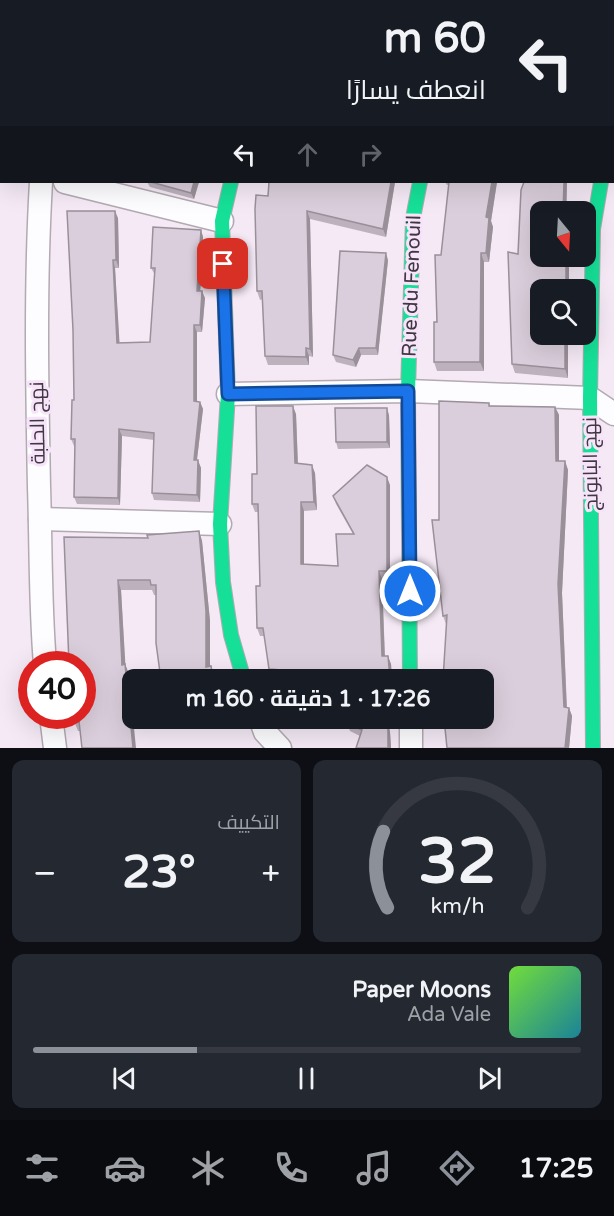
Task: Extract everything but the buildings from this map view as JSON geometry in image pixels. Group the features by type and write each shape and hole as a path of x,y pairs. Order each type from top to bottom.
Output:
{"street":[{"name":"نهج الحلبة","path":"41,183 36,304 41,609 44,651"},
{"path":"69,183 222,221"},
{"path":"231,183 222,221 228,394 220,524 228,614 241,669"},
{"name":"Rue du Fenouil","path":"410,669 408,391 412,218 420,183"},
{"name":"نهج البابونج","path":"593,748 590,398 593,229 601,183"},
{"path":"228,394 408,391 590,398 614,414"},
{"path":"40,519 220,524"},
{"path":"53,729 55,748"},
{"path":"411,729 411,748"}],"traffic: fast":[{"path":"231,183 222,221 228,394 220,524 223,582 231,635 241,669"},
{"path":"410,669 408,391 413,218 420,183"},
{"path":"593,748 590,398 593,229 601,183"}],"route":[{"path":"223,264 228,394 408,391 410,591"}]}
